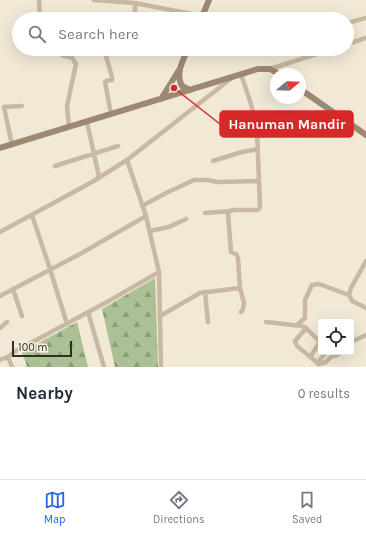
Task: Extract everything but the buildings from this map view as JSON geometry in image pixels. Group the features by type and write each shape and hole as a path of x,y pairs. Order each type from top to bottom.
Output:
{"street":[{"path":"39,0 40,12"},
{"path":"94,0 135,3 177,12"},
{"path":"203,12 209,0"},
{"path":"135,3 135,12"},
{"path":"354,21 366,18"},
{"path":"354,42 366,38"},
{"path":"65,56 72,58 76,64 68,101 69,127"},
{"path":"106,56 112,77 112,80 105,82 111,114"},
{"path":"161,99 180,69 185,56"},
{"path":"273,68 310,56"},
{"path":"180,69 180,83 185,89 191,90"},
{"path":"0,148 258,69 270,69"},
{"path":"205,213 238,210 256,211 259,209 256,120 242,74"},
{"path":"0,232 127,160 235,76"},
{"path":"306,93 366,135"},
{"path":"12,145 4,107 22,106"},
{"path":"87,122 99,177"},
{"path":"55,166 118,146"},
{"path":"213,160 258,149"},
{"path":"127,160 146,216 159,272 161,367"},
{"path":"142,206 194,180 208,180 217,182 259,180"},
{"path":"230,211 228,216 231,252 236,254 238,258 240,288 244,306 241,312"},
{"path":"32,214 67,324"},
{"path":"0,296 146,216"},
{"path":"150,231 169,227 186,219"},
{"path":"366,262 351,288 349,295 352,301 366,308"},
{"path":"0,360 8,357 14,352 159,272"},
{"path":"297,325 305,318 305,300 312,285 319,284 349,295"},
{"path":"160,316 198,294 240,288"},
{"path":"13,289 22,316"},
{"path":"205,292 208,322"},
{"path":"88,312 104,367"},
{"path":"0,328 7,322"},
{"path":"266,322 297,325 306,328 318,339"},
{"path":"306,328 299,335 295,343 318,364 323,364 331,355"},
{"path":"354,341 366,335"},
{"path":"310,357 318,346"},
{"path":"318,364 324,355"},
{"path":"8,357 12,367"}],"green space":[{"path":"155,278 158,367 115,367 102,309"},
{"path":"77,322 88,367 27,367 22,352"}],"place":[{"name":"Hanuman Mandir","path":"174,88"}]}
